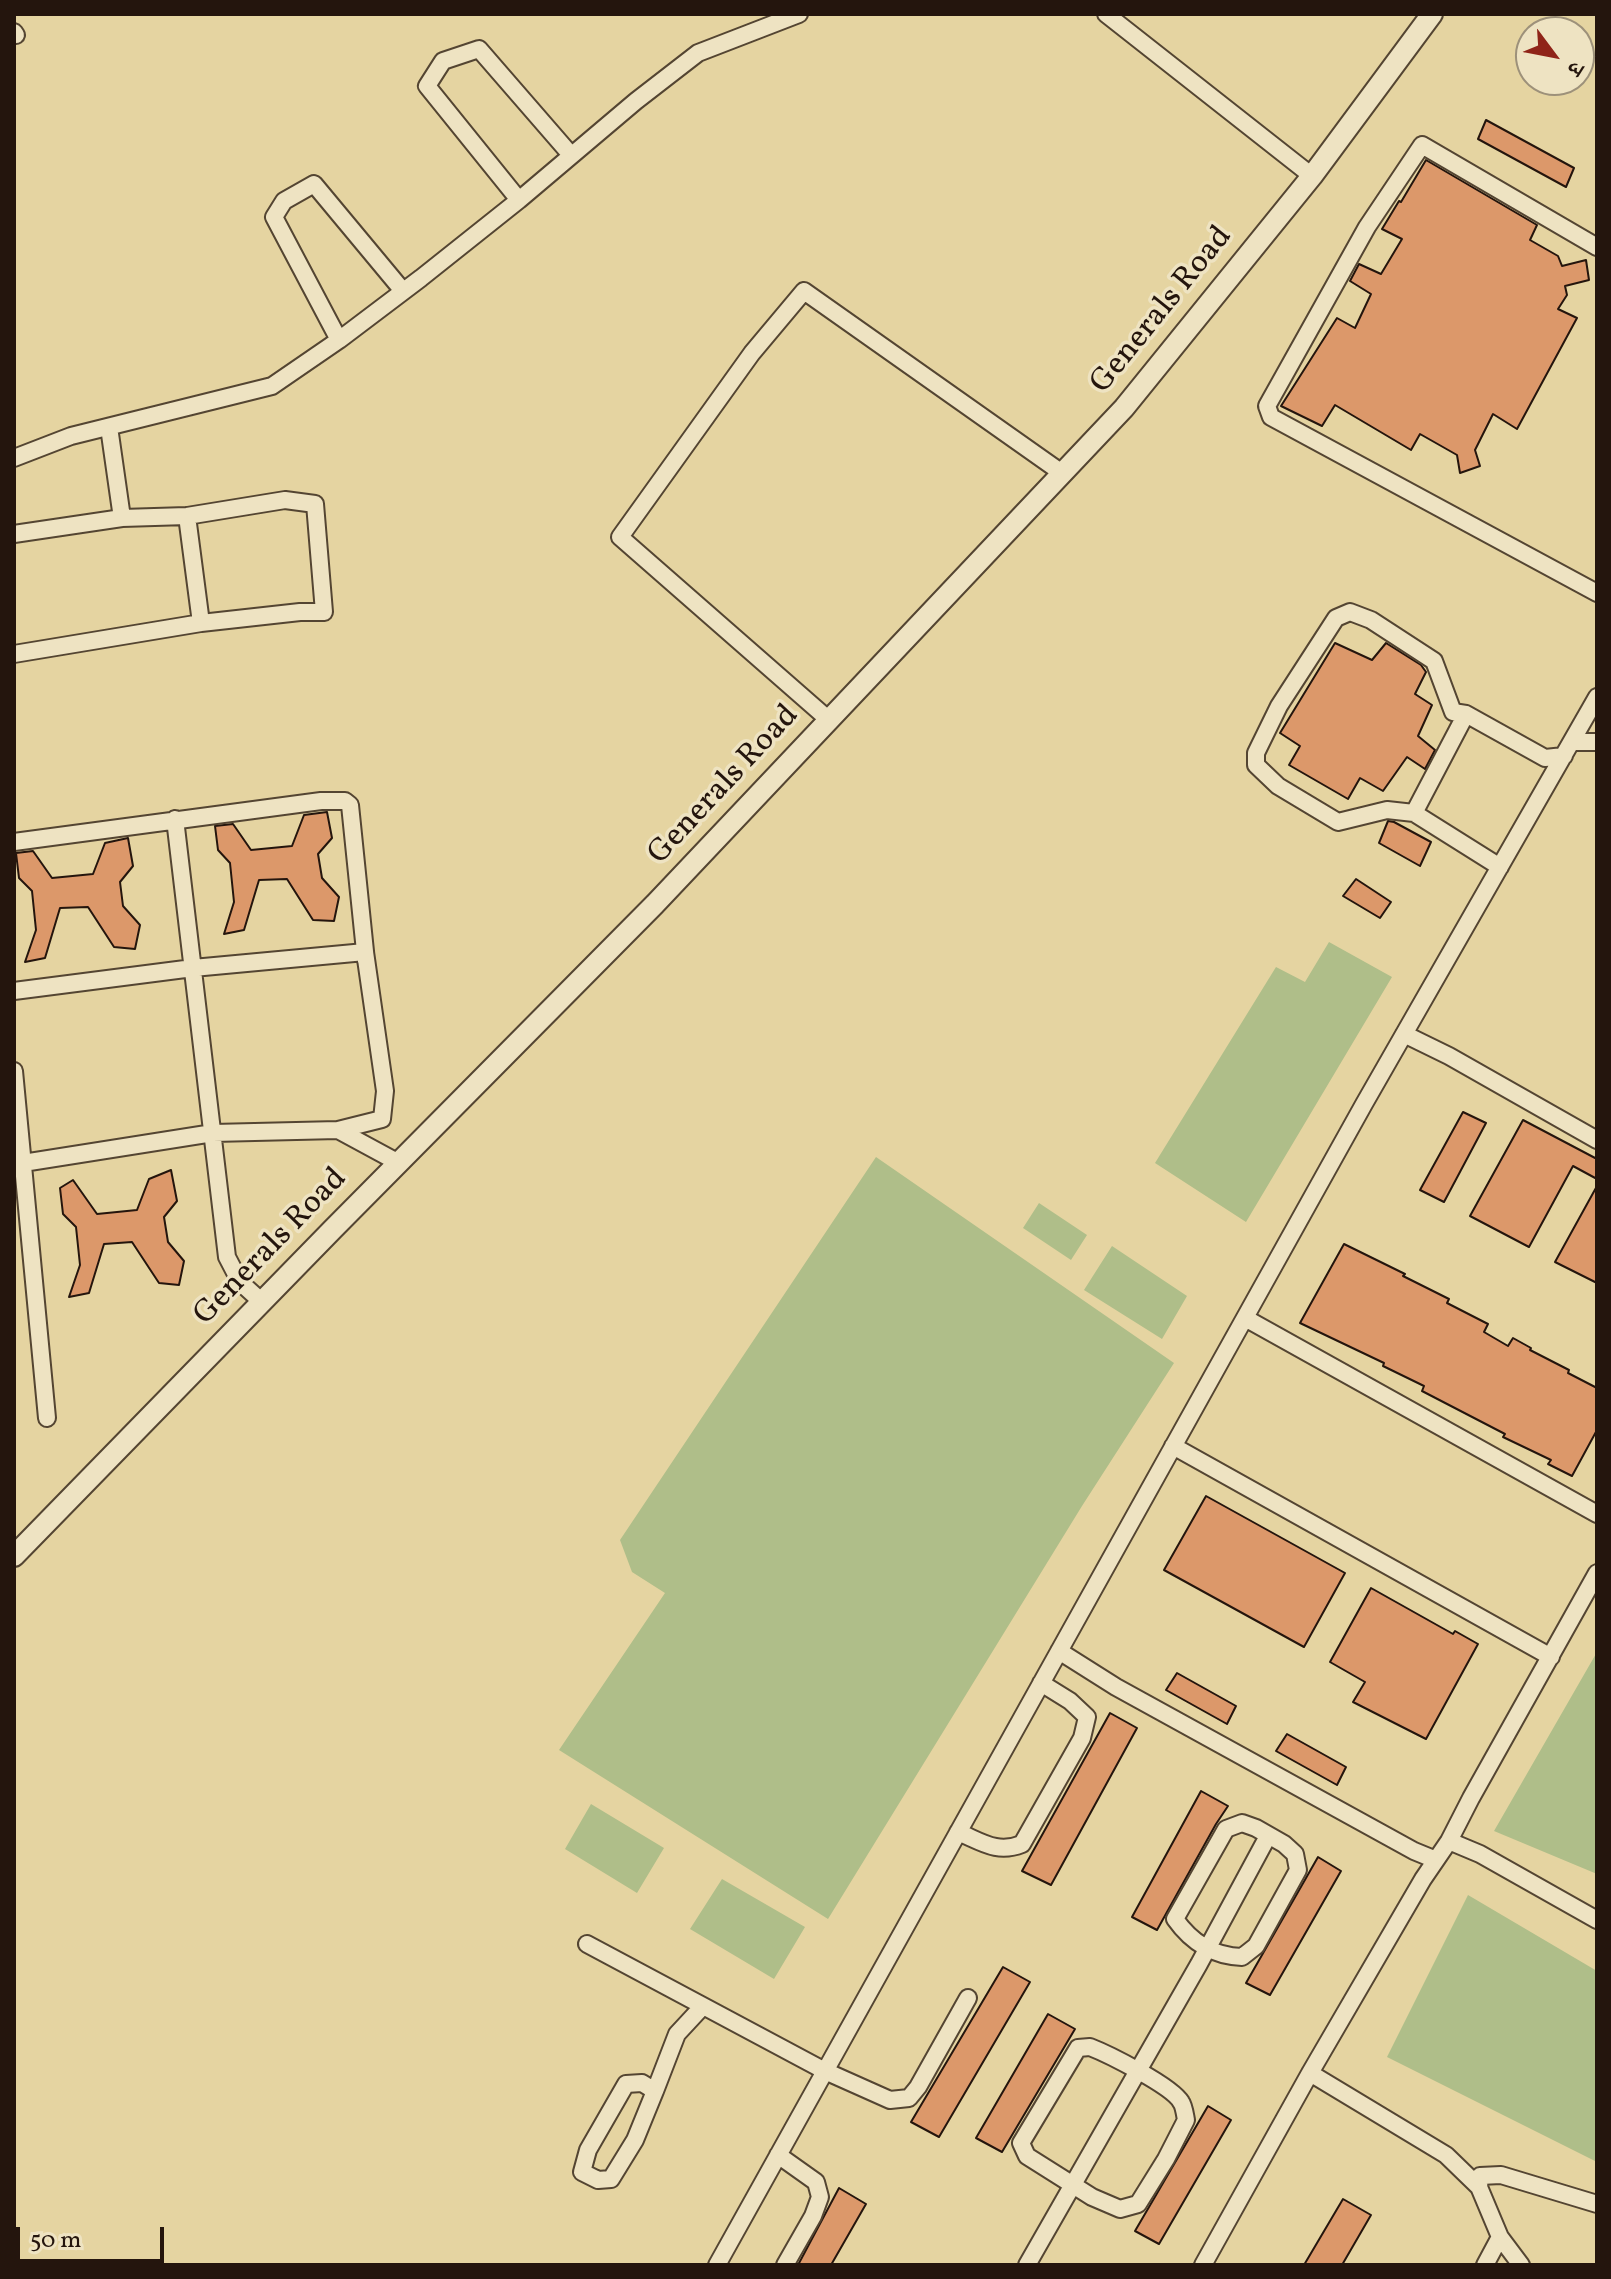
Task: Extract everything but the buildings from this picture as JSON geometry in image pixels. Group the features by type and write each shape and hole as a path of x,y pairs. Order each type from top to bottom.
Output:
{"street":[{"path":"14,458 71,436 272,386 403,291 698,53 799,14"},
{"path":"1106,14 1312,176"},
{"name":"Generals Road","path":"14,1556 655,904 1124,408 1312,176 1432,14"},
{"path":"519,200 427,86 443,61 479,49 571,155"},
{"path":"1597,247 1422,145 1367,227 1267,406 1271,417 1597,593"},
{"path":"339,340 274,217 284,201 314,184 403,291"},
{"path":"829,720 620,537 752,353 804,291 1062,473"},
{"path":"109,427 122,518"},
{"path":"14,534 122,518 187,516 285,500 315,504 324,612 201,623 14,654"},
{"path":"187,516 201,623"},
{"path":"1500,867 1414,813 1387,810 1338,822 1278,786 1256,765 1256,753 1279,706 1336,618 1350,612 1371,620 1434,661 1453,712 1466,714 1545,758 1597,742"},
{"path":"717,2265 1404,1034 1597,697"},
{"path":"1414,813 1466,714"},
{"path":"14,842 175,819 321,801 345,801 350,805 366,963 385,1091 382,1119 338,1130 213,1133 23,1163"},
{"path":"175,819 227,1257 240,1282 262,1302"},
{"path":"14,991 193,968 365,952 366,963"},
{"path":"1404,1034 1597,1140"},
{"path":"14,1071 47,1418"},
{"path":"338,1130 399,1163"},
{"path":"1245,1318 1597,1514"},
{"path":"1173,1446 1551,1657"},
{"path":"1203,2265 1310,2073 1423,1879 1449,1841 1597,1573"},
{"path":"1059,1651 1116,1687 1401,1844 1436,1860"},
{"path":"958,1832 991,1846 1009,1849 1022,1844 1082,1738 1087,1717 1070,1701 1041,1683"},
{"path":"1242,1823 1284,1844 1295,1854 1298,1870 1256,1946 1242,1957 1225,1956 1208,1949 1197,1944 1175,1919 1226,1829 1242,1823"},
{"path":"1027,2265 1208,1949 1268,1836"},
{"path":"1449,1841 1480,1854 1597,1920"},
{"path":"587,1944 825,2071 890,2100 909,2098 918,2087 968,1998"},
{"path":"655,2091 642,2083 626,2084 588,2150 582,2172 598,2180 611,2179 635,2140 655,2091 677,2034 703,2006"},
{"path":"1090,2047 1110,2054 1169,2090 1181,2101 1186,2120 1138,2204 1120,2209 1072,2185 1027,2156 1021,2143 1078,2048 1090,2047"},
{"path":"1310,2073 1446,2155 1479,2187 1500,2237 1521,2265"},
{"path":"778,2155 816,2182 820,2197 813,2216 785,2265"},
{"path":"1479,2187 1480,2176 1501,2175 1597,2204"},
{"path":"1485,2265 1500,2237"}],"green space":[{"path":"1329,942 1392,977 1246,1222 1155,1163 1276,967 1305,982"},
{"path":"876,1157 1174,1363 1082,1506 828,1919 559,1750 665,1593 632,1572 620,1540"},
{"path":"1039,1203 1087,1235 1071,1260 1023,1228"},
{"path":"1112,1246 1187,1296 1162,1339 1084,1290"},
{"path":"1597,1652 1597,1874 1494,1831"},
{"path":"591,1804 664,1848 637,1893 565,1849"},
{"path":"722,1879 805,1927 774,1979 690,1929"},
{"path":"1468,1895 1597,1971 1597,2162 1387,2057"}]}
